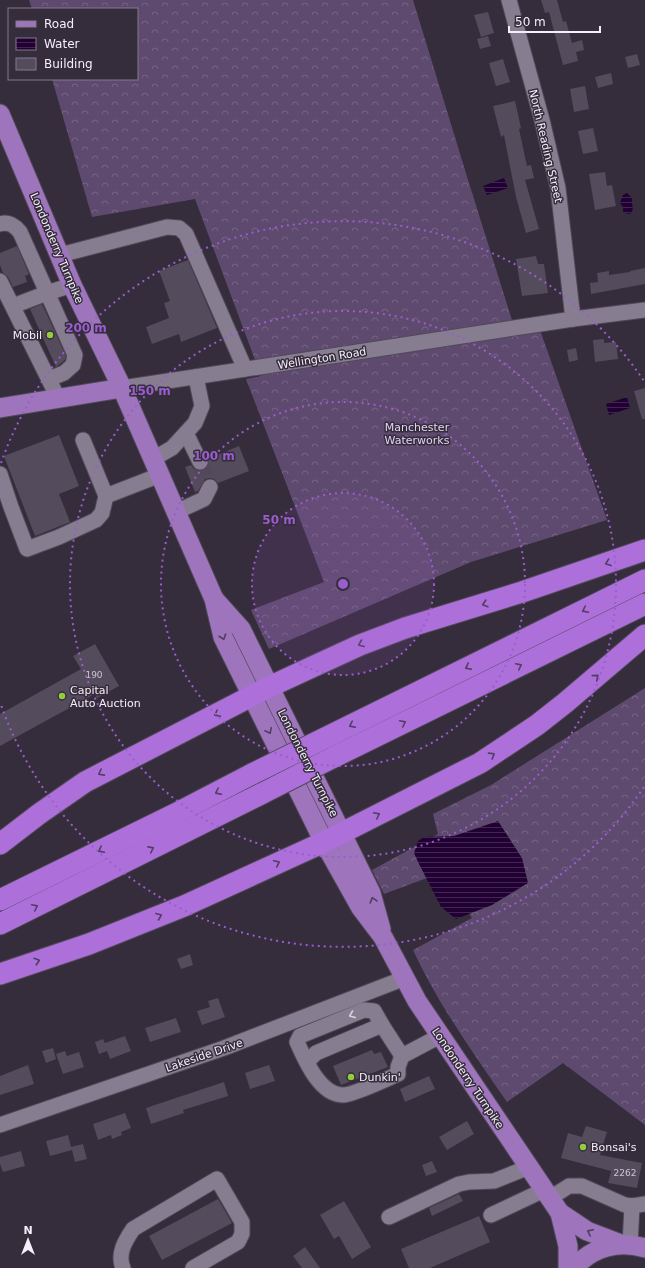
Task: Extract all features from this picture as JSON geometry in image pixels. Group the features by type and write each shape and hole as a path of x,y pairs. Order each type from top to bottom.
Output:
{"highway":[{"path":"0,844 38,814 85,782 261,691 360,645 397,631 529,590 645,550"},
{"path":"0,900 645,580"},
{"path":"0,924 645,604"},
{"path":"0,974 89,944 184,906 333,837 480,762 509,744 565,703 645,635"}],"main road":[{"name":"Londonderry Turnpike","path":"0,114 72,285 122,388 214,599 241,629 261,691 333,837 361,908 383,937 417,1001 560,1213 568,1246 568,1268"},
{"name":"Wellington Road","path":"0,408 122,388"},
{"name":"Londonderry Turnpike","path":"560,1213 587,1231 637,1247"},
{"path":"574,1268 584,1258 606,1247 637,1247"}],"street":[{"name":"North Reading Street","path":"509,0 542,120 558,188 573,319"},
{"path":"0,224 3,223 13,225 20,232 74,355 73,365 64,373 49,379"},
{"path":"60,255 167,227 179,228 186,234 245,370"},
{"path":"0,281 58,398"},
{"path":"13,306 72,285"},
{"name":"Wellington Road","path":"122,388 573,319 645,310"},
{"path":"106,496 156,467 195,423 202,406 196,377"},
{"path":"186,433 200,462"},
{"path":"0,474 10,507 27,549 59,537 96,520 102,513 106,496 83,440"},
{"path":"176,512 204,499 210,486"},
{"name":"Lakeside Drive","path":"0,1125 224,1048 405,978"},
{"path":"399,1065 382,1025 374,1011 364,1010 300,1036 297,1042 309,1060 336,1088 346,1088 399,1065 440,1036"},
{"path":"309,1060 316,1053 382,1025"},
{"path":"389,1217 459,1184 494,1181 529,1168"},
{"path":"123,1268 121,1253 124,1242 133,1230 217,1179 242,1222 242,1234 238,1242 193,1268"},
{"path":"491,1215 569,1186 582,1186 625,1205 638,1205 637,1247"}],"green space":[{"name":"Manchester Waterworks","path":"29,0 413,0 516,333 540,330 607,520 471,562 269,649 251,610 324,582 246,379 261,376 195,199 92,217 52,80 138,80 138,8 32,8"},
{"path":"645,688 645,1125 563,1063 507,1102 469,1047 433,990 413,950 472,918 443,872 384,894 372,870 438,834 433,814 491,785"}],"water":[{"path":"504,178 508,188 487,195 483,186"},
{"path":"627,193 632,198 633,210 630,214 624,213 623,207 620,203 623,195"},
{"path":"627,397 630,408 609,415 606,404"},
{"path":"498,821 522,858 528,883 492,905 456,919 441,907 418,862 414,853 418,841 424,837 454,836"}],"building":[{"path":"541,0 557,0 563,22 566,21 572,43 582,40 584,50 576,52 578,61 563,65 549,12 545,13"},
{"path":"488,12 494,33 481,37 474,15"},
{"path":"488,36 491,46 480,49 477,39"},
{"path":"637,54 640,65 628,68 625,57"},
{"path":"503,59 510,82 496,86 489,63"},
{"path":"611,73 613,84 598,88 595,77"},
{"path":"585,86 589,109 574,112 570,89"},
{"path":"515,101 527,166 531,165 534,178 525,180 539,229 526,233 516,197 504,135 501,137 493,106"},
{"path":"593,128 598,151 583,154 578,131"},
{"path":"605,172 607,186 612,185 616,206 595,210 589,174"},
{"path":"17,246 29,274 25,276 27,282 13,287 8,277 3,273 0,265 0,253"},
{"path":"536,256 538,264 544,264 548,293 522,296 516,259"},
{"path":"188,260 217,328 181,342 179,334 152,344 146,327 169,318 164,303 170,301 159,271"},
{"path":"645,268 645,284 591,294 590,283 598,282 597,273 609,271 609,275"},
{"name":"Mobil","path":"42,304 66,356 65,360 56,367 30,309"},
{"path":"604,339 604,343 616,342 618,359 595,362 593,340"},
{"path":"576,348 578,360 569,362 567,350"},
{"path":"645,388 645,419 642,419 634,391"},
{"path":"59,435 79,486 59,494 70,522 35,536 4,456"},
{"path":"239,446 249,471 218,483 214,479 205,479 198,491 195,492 185,467 191,465 195,470 204,470 208,467 208,459"},
{"name":"Capital Auto Auction","path":"95,644 119,686 97,698 95,694 0,746 0,714 81,669 73,656"},
{"path":"190,954 193,965 181,969 177,959"},
{"path":"218,998 225,1017 202,1025 197,1011 210,1007 208,1001"},
{"path":"176,1018 181,1032 150,1042 145,1028"},
{"path":"125,1036 131,1051 110,1059 107,1051 99,1054 95,1042 103,1039 105,1043"},
{"path":"53,1048 56,1059 46,1063 42,1051"},
{"name":"Dunkin'","path":"372,1050 374,1054 381,1052 388,1067 341,1085 333,1066"},
{"path":"65,1051 67,1056 79,1052 84,1067 63,1074 56,1054"},
{"path":"28,1065 34,1084 0,1095 0,1076"},
{"path":"269,1065 275,1081 250,1089 245,1073"},
{"path":"429,1076 435,1089 405,1102 400,1089"},
{"path":"224,1082 228,1096 183,1110 184,1113 151,1124 146,1108"},
{"path":"125,1113 131,1128 121,1132 122,1135 112,1139 111,1135 98,1140 93,1124"},
{"path":"467,1121 474,1134 447,1150 439,1137"},
{"path":"586,1126 607,1132 600,1155 642,1163 637,1188 608,1183 611,1171 561,1158 568,1133 582,1137"},
{"path":"68,1135 71,1147 83,1144 87,1159 75,1162 72,1150 50,1156 46,1141"},
{"path":"21,1151 25,1166 3,1172 0,1164 0,1157"},
{"path":"432,1161 437,1172 426,1176 422,1165"},
{"path":"459,1194 463,1201 432,1216 429,1208"},
{"path":"218,1199 232,1223 162,1260 149,1236"},
{"path":"344,1201 371,1247 352,1259 339,1236 334,1239 320,1215"},
{"path":"479,1216 490,1242 430,1268 409,1268 401,1249"},
{"path":"305,1247 320,1268 302,1268 293,1256"}],"tunnel":[{"path":"200,462 210,487"}],"place":[{"name":"Mobil","path":"50,335"},
{"name":"Capital Auto Auction","path":"62,696"},
{"name":"Dunkin'","path":"351,1077"},
{"name":"Bonsai's","path":"583,1147"}]}
